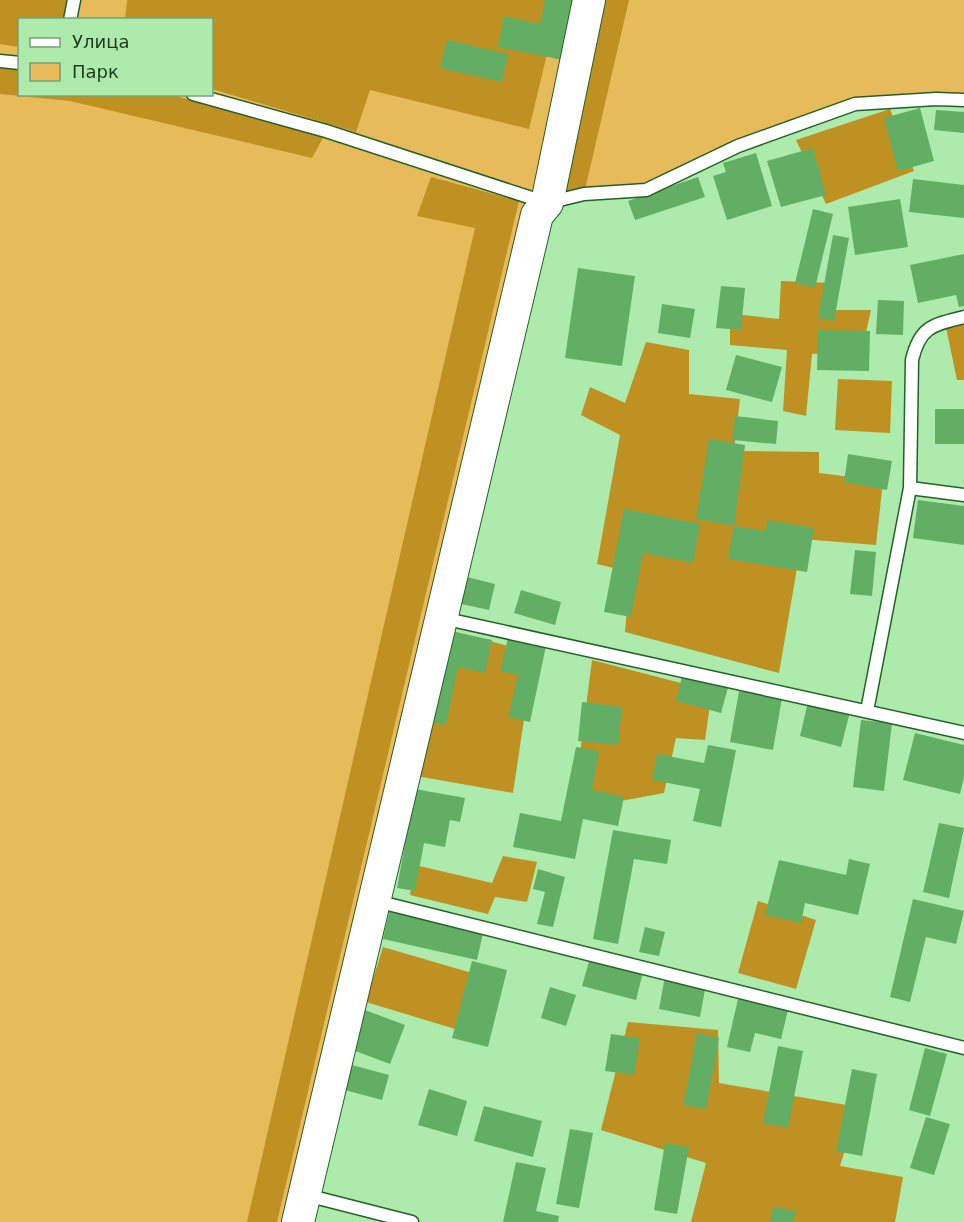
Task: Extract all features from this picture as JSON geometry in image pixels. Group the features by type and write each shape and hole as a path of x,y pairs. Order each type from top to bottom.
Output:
{"street":[{"path":"301,1208 376,901 537,215 547,203 589,0"}],"lane":[{"path":"70,18 74,0"},
{"path":"0,61 18,63"},
{"path":"200,96 326,131 547,203 584,194 646,190 738,146 855,104 936,99 964,100"},
{"path":"867,711 910,488 912,360 917,340 933,326 964,317"},
{"path":"910,488 964,495"},
{"path":"442,618 964,733"},
{"path":"376,901 964,1048"},
{"path":"301,1208 412,1222"}],"green space":[{"path":"0,0 964,0 964,100 855,104 646,190 540,197 295,1222 0,1222"}],"shaded area":[{"path":"0,0 68,0 64,18 18,18 18,47 0,44"},
{"path":"127,0 560,0 529,129 370,90 356,132 213,89 213,18 125,18"},
{"path":"586,0 629,0 584,194 540,197"},
{"path":"0,65 18,68 18,96 0,94"},
{"path":"20,96 176,96 324,136 312,158 70,101"},
{"path":"890,109 914,171 826,204 796,140"},
{"path":"431,177 519,201 277,1222 247,1222 475,228 417,216"},
{"path":"781,281 833,283 829,310 871,310 862,350 812,354 806,416 783,411 787,350 730,345 730,310 733,314 779,319"},
{"path":"964,315 964,380 957,380 944,318"},
{"path":"646,342 689,350 689,394 740,399 734,451 819,452 819,473 883,481 876,545 802,539 779,673 625,632 630,572 597,564 620,435 581,415 590,387 625,403"},
{"path":"838,379 892,381 890,433 835,430"},
{"path":"445,629 534,653 513,793 416,776"},
{"path":"592,660 712,691 705,740 676,738 664,793 605,804 576,784"},
{"path":"503,856 537,862 527,902 495,897 488,914 410,895 415,865 492,883"},
{"path":"758,901 816,920 796,989 738,973"},
{"path":"383,947 482,976 465,1032 366,1002"},
{"path":"628,1022 718,1030 719,1083 858,1107 840,1166 903,1177 895,1222 691,1222 706,1163 601,1130"}],"building":[{"path":"545,0 575,0 563,60 498,47 504,16 540,24"},
{"path":"447,40 508,54 502,82 440,68"},
{"path":"920,108 934,161 898,171 884,118"},
{"path":"936,110 964,112 964,133 934,130"},
{"path":"813,148 826,195 781,207 767,161"},
{"path":"756,153 772,206 727,220 713,176 726,172 723,163"},
{"path":"698,177 705,197 635,220 628,201"},
{"path":"913,179 964,185 964,218 909,212"},
{"path":"900,199 908,247 855,255 848,207"},
{"path":"813,209 833,214 815,288 795,283"},
{"path":"833,235 849,238 834,321 818,318"},
{"path":"964,254 964,306 959,307 956,295 918,303 910,265"},
{"path":"578,268 635,276 622,366 565,358"},
{"path":"721,286 745,288 741,330 716,328"},
{"path":"878,300 904,301 903,335 876,334"},
{"path":"662,304 695,309 690,338 658,333"},
{"path":"818,330 870,331 869,371 817,370"},
{"path":"736,355 782,367 772,402 726,390"},
{"path":"935,409 964,409 964,444 935,444"},
{"path":"735,416 778,421 776,444 732,440"},
{"path":"709,439 745,445 734,526 696,519"},
{"path":"848,454 892,461 887,490 844,482"},
{"path":"918,500 964,506 964,545 913,538"},
{"path":"624,509 700,524 693,563 643,553 631,617 604,612"},
{"path":"767,520 814,528 807,572 728,559 734,526 766,531"},
{"path":"855,550 876,552 872,596 850,594"},
{"path":"463,576 495,584 489,610 457,603"},
{"path":"521,590 561,602 555,625 514,613"},
{"path":"450,631 492,640 485,673 458,667 446,725 432,722"},
{"path":"508,638 546,646 530,722 508,717 518,675 500,671"},
{"path":"683,672 729,684 721,713 676,701"},
{"path":"739,691 782,698 773,750 730,742"},
{"path":"582,702 622,707 618,745 578,741"},
{"path":"808,702 850,712 841,747 800,736"},
{"path":"861,720 892,723 884,791 853,787"},
{"path":"915,733 964,745 964,777 960,794 903,780"},
{"path":"708,745 736,750 721,827 693,821 700,789 652,780 657,754 704,763"},
{"path":"576,747 599,751 592,790 624,797 618,826 583,819 575,859 513,847 520,813 561,821"},
{"path":"415,789 465,798 460,822 450,820 445,847 424,843 415,891 397,888"},
{"path":"939,823 964,828 949,898 923,892"},
{"path":"613,830 671,840 667,864 634,859 618,944 593,939"},
{"path":"849,859 870,864 858,915 805,903 801,923 765,915 779,860 846,875"},
{"path":"538,869 565,877 553,927 537,924 545,892 533,889"},
{"path":"913,899 964,911 956,944 926,937 910,1002 890,997"},
{"path":"390,909 484,929 477,960 383,939"},
{"path":"645,927 665,932 659,956 639,952"},
{"path":"590,958 643,972 636,1000 582,986"},
{"path":"472,961 507,970 488,1047 452,1038"},
{"path":"665,976 706,984 700,1017 659,1009"},
{"path":"550,987 576,995 566,1026 541,1018"},
{"path":"738,999 788,1010 781,1039 755,1033 750,1052 727,1047"},
{"path":"365,1010 405,1025 390,1064 350,1049"},
{"path":"697,1033 719,1038 706,1109 683,1105"},
{"path":"611,1034 640,1038 634,1075 605,1071"},
{"path":"778,1046 803,1051 788,1128 763,1123"},
{"path":"925,1048 947,1054 930,1116 909,1110"},
{"path":"352,1065 389,1075 382,1100 345,1090"},
{"path":"852,1069 877,1074 862,1156 836,1151"},
{"path":"429,1089 467,1101 457,1136 418,1125"},
{"path":"484,1106 542,1121 533,1157 474,1141"},
{"path":"926,1117 950,1124 934,1175 910,1168"},
{"path":"570,1129 593,1133 579,1208 556,1204"},
{"path":"665,1143 689,1147 677,1214 654,1210"},
{"path":"516,1162 546,1168 536,1211 559,1216 558,1222 503,1222"},
{"path":"773,1207 796,1211 793,1222 770,1222"}]}
